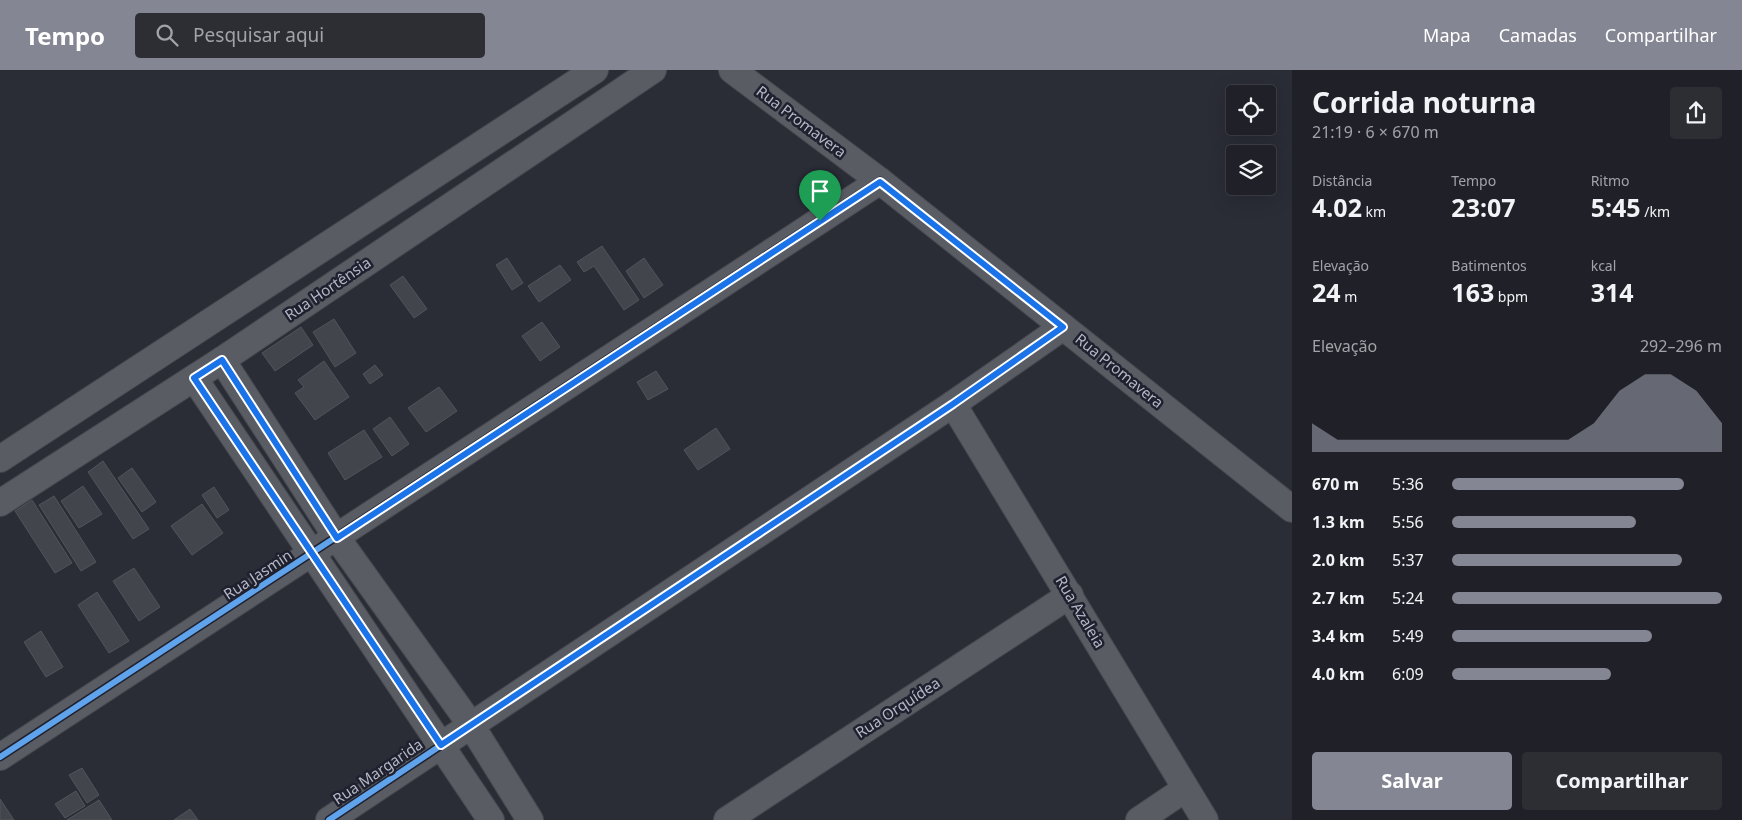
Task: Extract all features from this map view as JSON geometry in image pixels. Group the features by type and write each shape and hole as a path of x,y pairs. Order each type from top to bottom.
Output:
{"street":[{"path":"0,459 594,70"},
{"name":"Rua Hortênsia","path":"0,503 222,360 654,70"},
{"name":"Rua Promavera","path":"732,70 880,182 1292,509"},
{"name":"Rua Jasmin","path":"0,757 880,182"},
{"name":"Rua Margarida","path":"328,820 953,404 1063,327"},
{"path":"222,360 337,538 471,725 530,820"},
{"path":"194,378 491,820"},
{"name":"Rua Azaleia","path":"953,404 1205,820"},
{"name":"Rua Orquídea","path":"727,820 1070,596"},
{"path":"1139,820 1185,789"}],"building":[{"path":"602,246 639,300 624,310 594,266 584,272 577,262"},
{"path":"507,258 523,283 512,290 496,265"},
{"path":"644,258 663,285 644,298 626,271"},
{"path":"560,265 571,280 539,302 528,286"},
{"path":"403,276 427,309 414,318 390,285"},
{"path":"334,319 356,353 335,367 313,332"},
{"path":"542,322 560,347 540,361 522,336"},
{"path":"301,327 313,345 275,371 262,353"},
{"path":"324,361 349,397 315,420 295,393 304,387 298,380"},
{"path":"375,365 383,375 370,384 363,374"},
{"path":"656,371 668,389 648,400 637,382"},
{"path":"439,387 457,411 426,432 408,408"},
{"path":"390,417 409,444 392,456 373,429"},
{"path":"716,428 730,449 698,470 684,450"},
{"path":"364,430 382,457 345,480 328,453"},
{"path":"103,461 149,529 133,539 88,472"},
{"path":"132,468 156,502 142,512 118,478"},
{"path":"83,486 102,514 79,528 61,501"},
{"path":"214,487 229,510 217,518 202,495"},
{"path":"54,496 96,562 81,571 39,505"},
{"path":"32,500 72,563 55,573 15,511"},
{"path":"202,504 223,533 192,555 171,526"},
{"path":"134,568 160,607 139,621 113,581"},
{"path":"97,592 129,641 109,653 78,605"},
{"path":"41,631 63,667 46,677 24,642"},
{"path":"82,768 99,795 87,803 69,775"},
{"path":"76,791 85,806 65,818 55,804"},
{"path":"0,799 14,820 0,820"},
{"path":"99,800 112,820 67,820"},
{"path":"190,809 198,820 174,820"}],"cycle path":[{"path":"0,757 880,181"},
{"path":"329,820 953,404 1063,327"}],"route":[{"path":"880,182 1063,327 953,404 441,745 194,378 222,360 337,538 820,221 880,182"}]}
